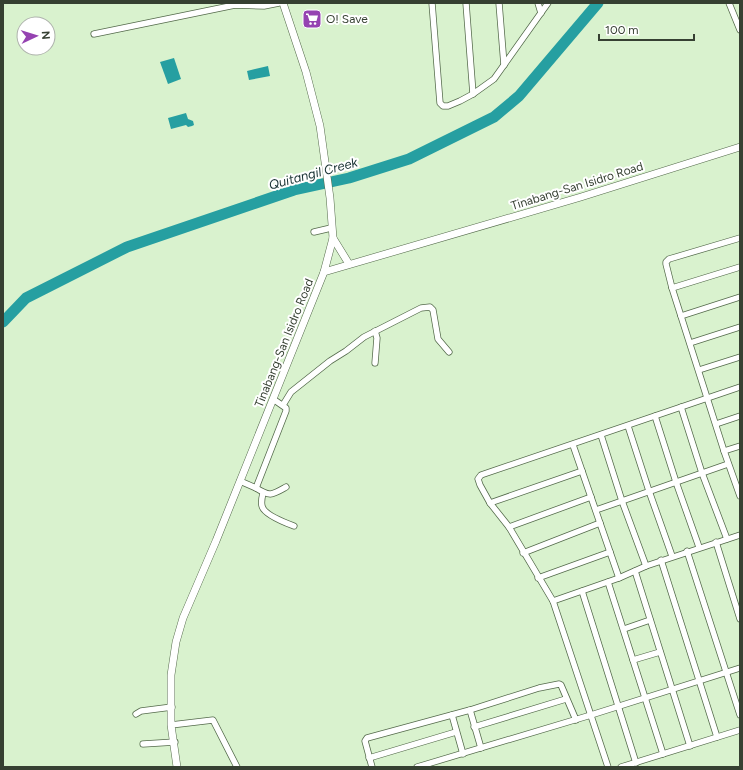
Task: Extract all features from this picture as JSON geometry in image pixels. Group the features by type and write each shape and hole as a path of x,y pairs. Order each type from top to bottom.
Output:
{"street":[{"path":"94,34 235,5 264,6 279,3"},
{"path":"283,3 306,72 320,126 330,198 331,228 333,238 349,264"},
{"path":"432,3 440,103 443,106 448,106 473,94 494,79 548,3"},
{"path":"466,3 473,94"},
{"path":"499,3 504,65"},
{"path":"538,3 541,13"},
{"path":"729,3 740,30"},
{"name":"Tinabang-San Isidro Road","path":"177,767 175,742 171,725 171,675 176,642 184,618 324,272 581,198 740,147"},
{"path":"314,232 331,228"},
{"path":"324,272 333,238"},
{"path":"740,238 669,259 666,262 672,288 728,464 740,496"},
{"path":"672,288 740,267"},
{"path":"681,316 740,297"},
{"path":"283,405 291,392 301,382 364,337 421,308 430,308 434,315 438,339 448,352"},
{"path":"690,343 740,327"},
{"path":"375,331 377,338 375,363"},
{"path":"699,370 740,357"},
{"path":"608,767 553,602 509,527 490,503 478,479 481,476 740,387"},
{"path":"256,488 286,411 286,408 283,405 272,399"},
{"path":"681,407 702,473 727,539"},
{"path":"655,416 676,482 700,547"},
{"path":"716,424 740,416"},
{"path":"628,426 672,556"},
{"path":"601,435 622,501 646,566"},
{"path":"573,445 619,578"},
{"path":"724,451 740,446"},
{"path":"596,510 728,464"},
{"path":"490,503 582,471"},
{"path":"734,478 740,476"},
{"path":"240,481 263,493 271,494 286,487"},
{"path":"263,493 263,509 268,514 294,526"},
{"path":"509,527 591,497"},
{"path":"524,553 600,523"},
{"path":"553,602 619,578 672,556 740,535"},
{"path":"716,542 740,619"},
{"path":"687,551 740,714"},
{"path":"538,578 610,552"},
{"path":"661,560 717,737"},
{"path":"635,571 690,746"},
{"path":"608,582 663,754"},
{"path":"582,591 636,763"},
{"path":"624,629 650,620"},
{"path":"633,660 660,652"},
{"path":"417,767 576,720 740,668"},
{"path":"372,767 364,742 367,738 470,710 539,688 559,684 562,687 576,720"},
{"path":"474,727 566,699"},
{"path":"136,714 141,711 172,707"},
{"path":"470,710 481,748"},
{"path":"452,715 463,754"},
{"path":"171,725 213,720 237,767"},
{"path":"621,767 740,730"},
{"path":"369,758 456,732"},
{"path":"143,744 175,742"}],"water":[{"path":"174,58 181,79 168,84 160,62"},
{"path":"268,66 270,76 249,80 247,71"},
{"path":"186,113 188,119 193,121 194,125 188,127 186,125 171,129 168,118"}],"waterway":[{"name":"Quitangil Creek","path":"3,322 26,298 127,247 294,190 349,178 409,159 494,117 519,96 598,3"}],"place":[{"name":"O! Save","path":"312,19"}]}
